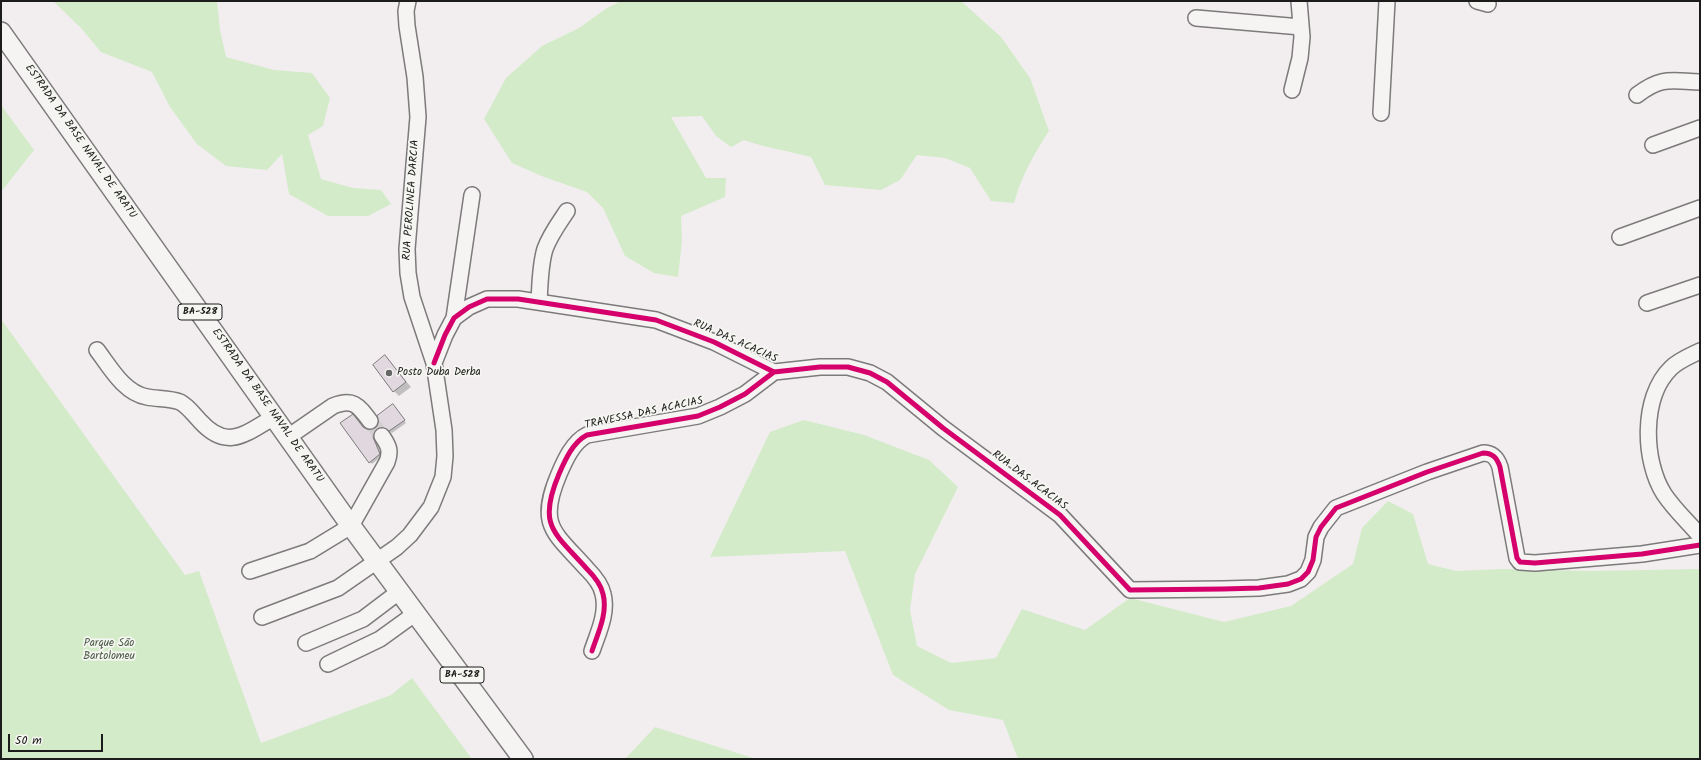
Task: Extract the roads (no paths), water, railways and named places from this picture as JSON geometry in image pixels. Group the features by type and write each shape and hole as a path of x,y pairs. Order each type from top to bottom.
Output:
{"main road":[{"name":"ESTRADA DA BASE NAVAL DE ARATU","path":"1,32 351,526 523,759"}],"street":[{"name":"RUA PEROLINEA DARCIA","path":"262,617 338,588 402,543 421,523 431,507 443,477 445,456 444,430 434,363 412,297 406,249 418,118 416,77 407,26 406,11 408,1"},
{"path":"1292,90 1300,58 1302,37 1299,1"},
{"path":"1381,113 1387,1"},
{"path":"1196,18 1302,27"},
{"path":"1637,95 1651,84 1665,81 1700,82"},
{"path":"1653,145 1700,128"},
{"path":"454,318 472,195"},
{"path":"1620,237 1700,208"},
{"path":"539,302 542,260 545,249 552,234 567,211"},
{"path":"1647,303 1700,285"},
{"name":"RUA DAS ACACIAS","path":"434,363 445,335 454,318 468,306 487,299 518,299 656,320 714,342 774,372 820,367 848,367 870,373 887,382 943,428 1060,516 1130,590 1259,588 1288,584 1302,579 1308,572 1314,560 1316,537 1320,527 1336,508 1427,472 1483,453 1494,456 1500,467 1517,558 1520,562 1536,563 1642,554 1700,545"},
{"path":"97,350 122,383 136,393 145,396 180,402 212,434 230,438 241,436 274,417"},
{"path":"1700,352 1685,358 1675,365 1662,380 1654,395 1648,426 1648,453 1654,473 1664,494 1700,536"},
{"name":"TRAVESSA DAS ACACIAS","path":"592,651 602,621 604,607 603,595 596,579 556,534 548,517 548,507 554,484 574,447 581,438 587,435 698,416 745,394 774,372"},
{"path":"288,437 332,406 341,403 350,402 359,406 370,421"},
{"path":"250,571 310,550 351,526 388,462 390,454 389,446 382,436"},
{"path":"306,643 363,619 400,591"},
{"path":"328,664 380,640 416,613"}],"tunnel":[{"path":"370,421 382,436"}],"place":[{"name":"Posto Duba Derba","path":"389,373"}],"park label":[{"name":"Parque São Bartolomeu","path":"109,650"}]}
